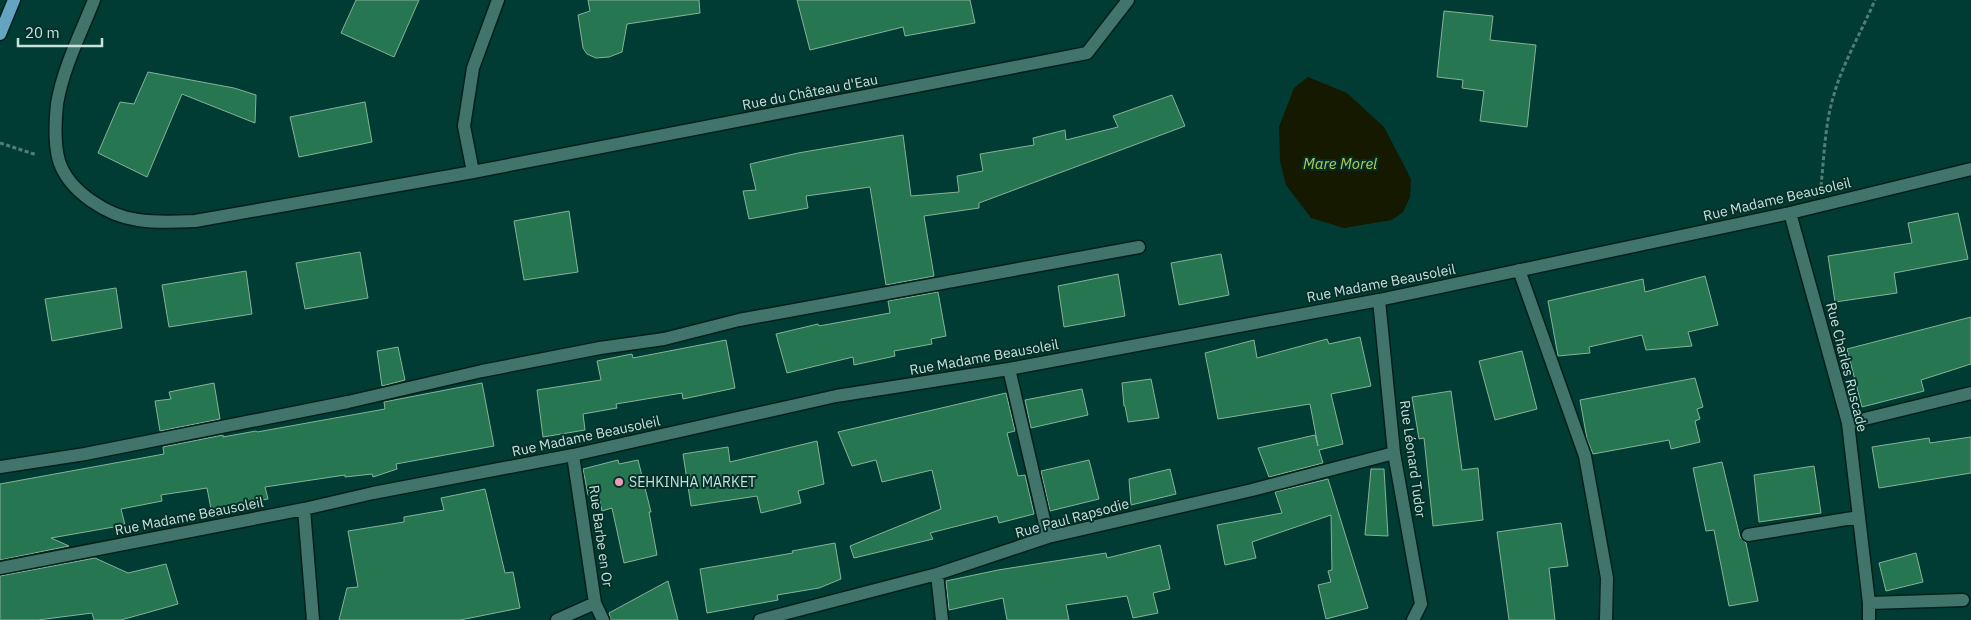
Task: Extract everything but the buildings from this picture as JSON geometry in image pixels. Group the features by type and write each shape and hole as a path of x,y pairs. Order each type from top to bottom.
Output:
{"main road":[{"path":"0,34 14,0"}],"street":[{"path":"59,162 54,132 58,102 68,64 94,0"},
{"path":"473,172 464,126 473,68 498,0"},
{"name":"Rue du Château d'Eau","path":"59,162 71,182 89,199 113,213 137,220 163,222 196,221 473,172 1087,54 1128,0"},
{"name":"Rue Madame Beausoleil","path":"0,568 573,455 836,396 1009,369 1379,300 1818,206 1971,169"},
{"name":"Rue Charles Ruscade","path":"1790,212 1848,423 1869,603 1869,620"},
{"path":"0,467 86,454 329,406 482,371 600,348 664,339 739,320 1139,247"},
{"path":"1519,270 1585,456 1607,578 1606,620"},
{"name":"Rue Léonard Tudor","path":"1379,300 1394,452 1421,604 1413,620"},
{"path":"1009,369 1048,537"},
{"path":"1848,423 1971,393"},
{"name":"Rue Paul Rapsodie","path":"760,620 937,574 1048,537 1252,490 1394,452"},
{"name":"Rue Barbe en Or","path":"573,455 596,603 603,620"},
{"path":"304,509 313,620"},
{"path":"1748,535 1859,517"},
{"path":"937,574 942,620"},
{"path":"1869,603 1963,600"},
{"path":"557,620 596,603"}],"path":[{"path":"1818,206 1832,99 1843,68 1863,30 1875,0"},
{"path":"0,143 59,162"}],"water":[{"name":"Mare Morel","path":"1308,77 1347,93 1384,127 1411,179 1410,197 1403,212 1392,220 1344,228 1311,218 1286,185 1280,161 1279,127 1294,88"}],"place":[{"name":"SEHKINHA MARKET","path":"619,482"}]}
